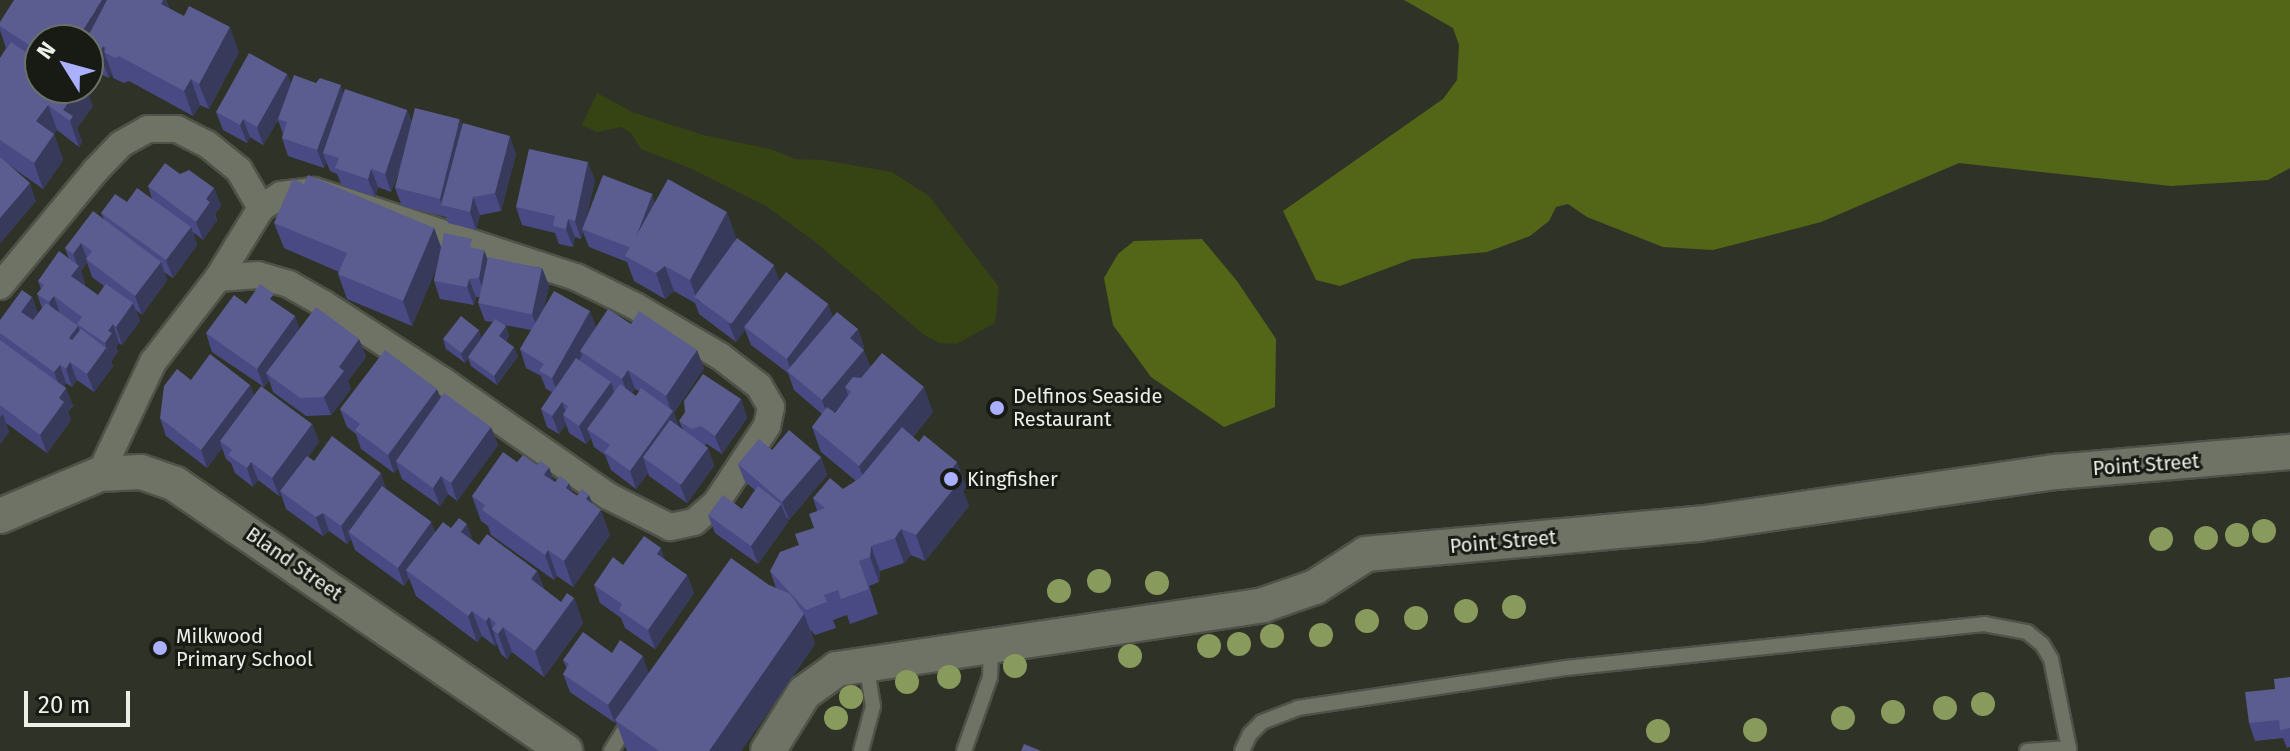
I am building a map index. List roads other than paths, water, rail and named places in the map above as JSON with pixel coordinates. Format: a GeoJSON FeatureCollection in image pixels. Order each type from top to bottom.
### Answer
{"type":"FeatureCollection","features":[{"type":"Feature","properties":{"kind":"street"},"geometry":{"type":"LineString","coordinates":[[0,286],[95,171],[121,144],[148,129],[177,129],[207,144],[239,170],[261,208]]}},
{"type":"Feature","properties":{"kind":"street"},"geometry":{"type":"LineString","coordinates":[[100,474],[153,362],[218,278],[261,208],[281,195],[314,191],[576,277],[635,306],[720,356],[759,386],[771,407],[767,426],[716,503],[694,522],[670,527],[608,496],[443,381],[289,284],[258,275],[218,278]]}},
{"type":"Feature","properties":{"kind":"street","name":"Point Street"},"geometry":{"type":"LineString","coordinates":[[768,751],[804,693],[837,669],[1263,605],[1315,587],[1366,554],[1698,524],[2055,472],[2290,452]]}},
{"type":"Feature","properties":{"kind":"street","name":"Bland Street"},"geometry":{"type":"LineString","coordinates":[[0,516],[100,474],[141,472],[175,484],[565,751]]}},
{"type":"Feature","properties":{"kind":"lane"},"geometry":{"type":"LineString","coordinates":[[1242,751],[1250,734],[1262,722],[1298,708],[1566,668],[1984,624],[2027,632],[2042,644],[2051,659],[2069,749],[2027,751]]}},
{"type":"Feature","properties":{"kind":"lane"},"geometry":{"type":"LineString","coordinates":[[964,751],[990,677],[991,647]]}},
{"type":"Feature","properties":{"kind":"lane"},"geometry":{"type":"LineString","coordinates":[[861,751],[873,706],[866,663]]}},
{"type":"Feature","properties":{"kind":"lane"},"geometry":{"type":"LineString","coordinates":[[611,751],[636,714]]}},
{"type":"Feature","properties":{"kind":"place","name":"Delfinos Seaside Restaurant"},"geometry":{"type":"Point","coordinates":[997,408]}},
{"type":"Feature","properties":{"kind":"place","name":"Kingfisher"},"geometry":{"type":"Point","coordinates":[951,479]}},
{"type":"Feature","properties":{"kind":"place","name":"Milkwood Primary School"},"geometry":{"type":"Point","coordinates":[160,648]}}]}
